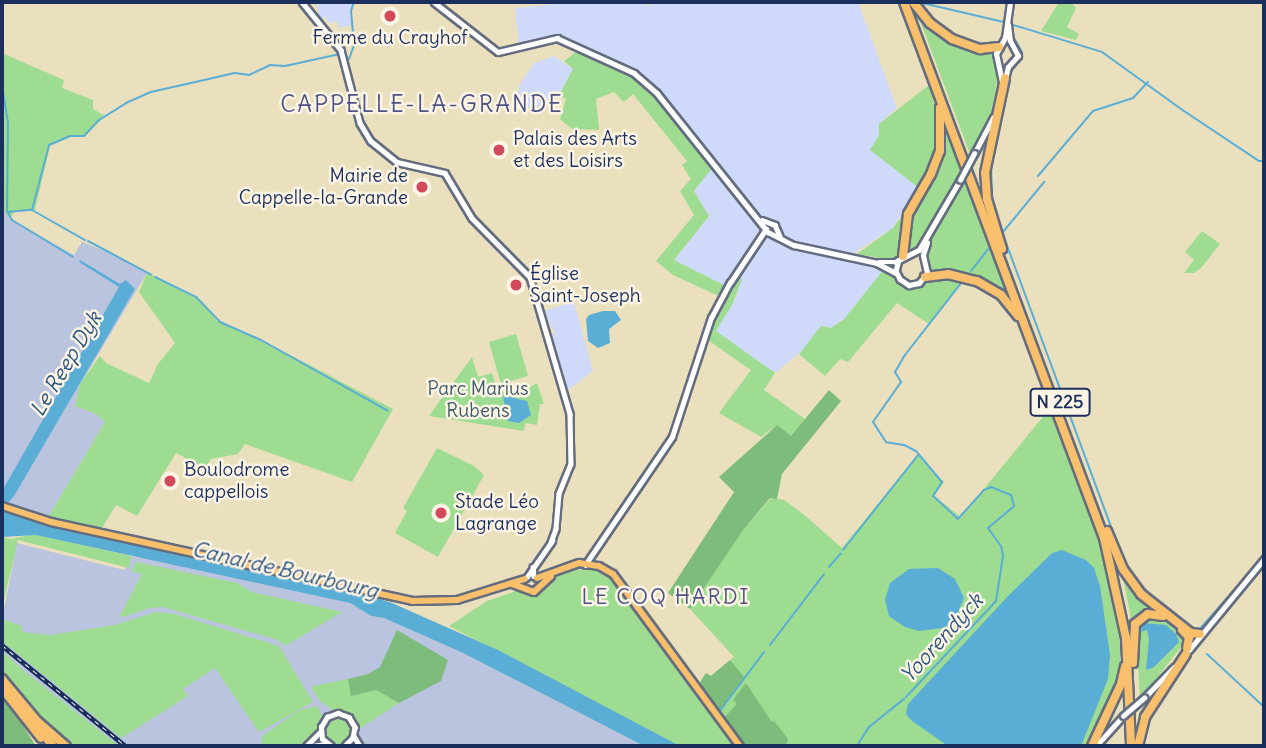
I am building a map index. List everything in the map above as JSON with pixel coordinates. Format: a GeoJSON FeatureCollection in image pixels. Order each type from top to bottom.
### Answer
{"type":"FeatureCollection","features":[{"type":"Feature","properties":{"kind":"highway"},"geometry":{"type":"LineString","coordinates":[[909,3],[933,26],[957,42],[980,49],[1000,46]]}},
{"type":"Feature","properties":{"kind":"highway","name":"N 225"},"geometry":{"type":"LineString","coordinates":[[909,3],[924,56],[1100,523],[1124,625],[1135,746]]}},
{"type":"Feature","properties":{"kind":"highway","name":"N 225"},"geometry":{"type":"LineString","coordinates":[[909,3],[1107,531],[1125,600],[1133,663],[1135,746]]}},
{"type":"Feature","properties":{"kind":"highway"},"geometry":{"type":"LineString","coordinates":[[901,258],[908,214],[933,171],[942,139],[941,112],[924,56]]}},
{"type":"Feature","properties":{"kind":"highway"},"geometry":{"type":"LineString","coordinates":[[1002,249],[987,196],[985,173],[1005,78]]}},
{"type":"Feature","properties":{"kind":"highway"},"geometry":{"type":"LineString","coordinates":[[925,277],[939,274],[961,276],[996,291],[1018,317],[1041,367]]}},
{"type":"Feature","properties":{"kind":"highway"},"geometry":{"type":"LineString","coordinates":[[1107,531],[1119,560],[1136,588],[1155,607],[1186,629],[1200,634]]}},
{"type":"Feature","properties":{"kind":"highway"},"geometry":{"type":"LineString","coordinates":[[1133,663],[1134,627],[1148,614],[1161,615],[1189,637],[1188,649],[1145,717],[1135,746]]}},
{"type":"Feature","properties":{"kind":"highway"},"geometry":{"type":"LineString","coordinates":[[1095,746],[1124,678],[1124,625]]}},
{"type":"Feature","properties":{"kind":"highway"},"geometry":{"type":"LineString","coordinates":[[1186,629],[1188,649]]}},
{"type":"Feature","properties":{"kind":"highway"},"geometry":{"type":"LineString","coordinates":[[2,680],[52,746]]}},
{"type":"Feature","properties":{"kind":"highway"},"geometry":{"type":"LineString","coordinates":[[2,680],[37,722],[65,746]]}},
{"type":"Feature","properties":{"kind":"highway"},"geometry":{"type":"LineString","coordinates":[[2,688],[45,746]]}},
{"type":"Feature","properties":{"kind":"main road"},"geometry":{"type":"LineString","coordinates":[[3,507],[45,521],[405,600],[448,602],[565,566],[587,565],[608,571],[634,600],[740,746]]}},
{"type":"Feature","properties":{"kind":"main road"},"geometry":{"type":"LineString","coordinates":[[493,588],[512,584],[534,592],[560,570],[587,565]]}},
{"type":"Feature","properties":{"kind":"main road"},"geometry":{"type":"LineString","coordinates":[[531,578],[540,585]]}},
{"type":"Feature","properties":{"kind":"main road"},"geometry":{"type":"LineString","coordinates":[[525,588],[531,578]]}},
{"type":"Feature","properties":{"kind":"street"},"geometry":{"type":"LineString","coordinates":[[300,2],[341,50],[361,125],[373,143],[399,163],[444,172],[472,218],[529,275],[570,410],[571,464],[560,490],[559,524],[551,543],[536,563],[531,578]]}},
{"type":"Feature","properties":{"kind":"street"},"geometry":{"type":"LineString","coordinates":[[434,2],[500,53],[559,38],[634,74],[657,93],[754,213],[786,241],[888,263],[913,254],[935,227]]}},
{"type":"Feature","properties":{"kind":"street"},"geometry":{"type":"LineString","coordinates":[[1000,97],[1002,73],[996,54],[1007,25],[1010,2]]}},
{"type":"Feature","properties":{"kind":"street"},"geometry":{"type":"LineString","coordinates":[[861,259],[896,273],[901,281],[909,285],[918,284],[925,277],[927,268],[924,251],[992,122],[1009,65],[1018,57],[1007,25]]}},
{"type":"Feature","properties":{"kind":"street"},"geometry":{"type":"LineString","coordinates":[[1000,46],[1012,45]]}},
{"type":"Feature","properties":{"kind":"street"},"geometry":{"type":"LineString","coordinates":[[998,61],[1009,65]]}},
{"type":"Feature","properties":{"kind":"street"},"geometry":{"type":"LineString","coordinates":[[587,565],[595,549],[672,437],[711,318],[735,275],[770,229]]}},
{"type":"Feature","properties":{"kind":"street"},"geometry":{"type":"LineString","coordinates":[[913,254],[924,260]]}},
{"type":"Feature","properties":{"kind":"street"},"geometry":{"type":"LineString","coordinates":[[896,273],[901,258]]}},
{"type":"Feature","properties":{"kind":"street"},"geometry":{"type":"LineString","coordinates":[[1095,746],[1122,717],[1149,694],[1264,559]]}},
{"type":"Feature","properties":{"kind":"street"},"geometry":{"type":"LineString","coordinates":[[1188,649],[1220,612]]}},
{"type":"Feature","properties":{"kind":"street"},"geometry":{"type":"LineString","coordinates":[[306,746],[320,731],[326,718],[340,713],[352,720],[354,736],[360,746]]}},
{"type":"Feature","properties":{"kind":"street"},"geometry":{"type":"LineString","coordinates":[[320,731],[330,746]]}},
{"type":"Feature","properties":{"kind":"street"},"geometry":{"type":"LineString","coordinates":[[345,746],[354,736]]}},
{"type":"Feature","properties":{"kind":"street"},"geometry":{"type":"LineString","coordinates":[[312,746],[330,746]]}},
{"type":"Feature","properties":{"kind":"street"},"geometry":{"type":"LineString","coordinates":[[345,746],[353,746]]}},
{"type":"Feature","properties":{"kind":"shaded area"},"geometry":{"type":"Polygon","coordinates":[[[316,2],[353,2],[351,25],[339,28],[337,21],[329,23],[325,17],[320,19],[316,2]]]}},
{"type":"Feature","properties":{"kind":"shaded area"},"geometry":{"type":"Polygon","coordinates":[[[579,2],[640,2],[650,6],[652,2],[858,2],[897,108],[879,124],[919,188],[893,228],[857,251],[857,263],[885,268],[844,319],[831,328],[821,326],[803,350],[775,373],[715,331],[738,293],[674,260],[709,216],[694,191],[716,161],[656,86],[632,69],[609,57],[606,64],[577,51],[579,46],[559,35],[519,47],[515,8],[579,2]]]}},
{"type":"Feature","properties":{"kind":"shaded area"},"geometry":{"type":"Polygon","coordinates":[[[554,56],[573,69],[558,97],[549,95],[541,115],[518,101],[519,86],[534,63],[554,56]]]}},
{"type":"Feature","properties":{"kind":"shaded area"},"geometry":{"type":"Polygon","coordinates":[[[2,181],[3,209],[10,219],[74,255],[82,242],[115,255],[147,273],[80,385],[75,406],[96,414],[105,422],[47,519],[2,504],[2,181]]]}},
{"type":"Feature","properties":{"kind":"shaded area"},"geometry":{"type":"Polygon","coordinates":[[[574,302],[593,371],[567,391],[553,345],[552,335],[555,333],[543,311],[574,302]]]}},
{"type":"Feature","properties":{"kind":"shaded area"},"geometry":{"type":"Polygon","coordinates":[[[17,543],[125,570],[128,556],[151,559],[350,603],[371,616],[384,618],[463,653],[644,746],[40,746],[2,695],[2,638],[22,627],[2,619],[17,543]]]}},
{"type":"Feature","properties":{"kind":"green space"},"geometry":{"type":"Polygon","coordinates":[[[1059,2],[1071,2],[1076,8],[1067,27],[1079,34],[1076,40],[1041,31],[1059,2]]]}},
{"type":"Feature","properties":{"kind":"green space"},"geometry":{"type":"Polygon","coordinates":[[[916,10],[940,35],[978,51],[991,52],[999,68],[992,113],[970,154],[916,10]]]}},
{"type":"Feature","properties":{"kind":"green space"},"geometry":{"type":"Polygon","coordinates":[[[577,51],[606,64],[609,57],[656,86],[717,162],[694,191],[709,216],[674,260],[724,285],[732,273],[742,279],[733,303],[716,331],[775,373],[764,390],[805,419],[791,437],[777,425],[761,437],[719,413],[751,370],[705,338],[723,298],[673,275],[656,261],[694,215],[680,191],[691,179],[682,165],[687,161],[633,94],[624,102],[614,92],[596,99],[599,130],[572,129],[560,119],[566,98],[558,97],[573,69],[564,61],[577,51]]]}},
{"type":"Feature","properties":{"kind":"green space"},"geometry":{"type":"Polygon","coordinates":[[[2,53],[64,80],[62,88],[93,100],[93,109],[105,116],[84,137],[70,137],[50,146],[35,210],[15,210],[10,219],[3,209],[2,53]]]}},
{"type":"Feature","properties":{"kind":"green space"},"geometry":{"type":"Polygon","coordinates":[[[929,85],[939,122],[939,144],[919,188],[870,150],[879,135],[879,124],[929,85]]]}},
{"type":"Feature","properties":{"kind":"green space"},"geometry":{"type":"Polygon","coordinates":[[[944,119],[963,169],[926,234],[915,249],[909,250],[908,220],[943,139],[944,119]]]}},
{"type":"Feature","properties":{"kind":"green space"},"geometry":{"type":"Polygon","coordinates":[[[965,176],[1017,310],[999,291],[940,272],[930,272],[926,254],[928,245],[965,176]]]}},
{"type":"Feature","properties":{"kind":"green space"},"geometry":{"type":"Polygon","coordinates":[[[907,209],[902,253],[890,260],[857,254],[893,228],[907,209]]]}},
{"type":"Feature","properties":{"kind":"green space"},"geometry":{"type":"Polygon","coordinates":[[[1202,231],[1220,244],[1201,268],[1194,273],[1184,273],[1194,260],[1185,252],[1202,231]]]}},
{"type":"Feature","properties":{"kind":"green space"},"geometry":{"type":"Polygon","coordinates":[[[885,268],[907,287],[920,285],[930,276],[964,279],[929,324],[897,303],[848,362],[840,359],[825,376],[799,354],[821,326],[831,328],[844,319],[885,268]]]}},
{"type":"Feature","properties":{"kind":"green space"},"geometry":{"type":"Polygon","coordinates":[[[147,273],[202,301],[217,321],[256,337],[393,409],[352,482],[245,444],[238,454],[211,459],[205,468],[176,453],[137,516],[116,505],[97,536],[44,524],[105,422],[96,414],[75,406],[80,384],[100,356],[106,363],[149,383],[158,364],[175,343],[139,292],[147,273]]]}},
{"type":"Feature","properties":{"kind":"green space"},"geometry":{"type":"Polygon","coordinates":[[[516,334],[528,376],[501,384],[489,342],[516,334]]]}},
{"type":"Feature","properties":{"kind":"green space","name":"Parc Marius Rubens"},"geometry":{"type":"Polygon","coordinates":[[[472,357],[478,377],[492,373],[496,385],[506,394],[517,395],[537,383],[544,404],[540,404],[537,425],[525,423],[524,431],[429,416],[472,357]]]}},
{"type":"Feature","properties":{"kind":"green space"},"geometry":{"type":"Polygon","coordinates":[[[829,390],[841,401],[782,474],[777,499],[770,498],[744,529],[690,609],[668,593],[734,492],[719,477],[777,425],[791,436],[829,390]]]}},
{"type":"Feature","properties":{"kind":"green space"},"geometry":{"type":"Polygon","coordinates":[[[1050,408],[1097,523],[1114,588],[1120,634],[1121,673],[1089,746],[680,746],[449,626],[487,601],[522,589],[534,594],[552,578],[567,570],[593,569],[595,560],[611,568],[632,593],[629,598],[696,688],[706,673],[711,676],[734,657],[690,609],[744,529],[771,498],[784,500],[842,548],[919,453],[932,472],[944,482],[934,496],[961,517],[1050,408]]]}},
{"type":"Feature","properties":{"kind":"green space","name":"Stade Léo Lagrange"},"geometry":{"type":"Polygon","coordinates":[[[437,448],[474,466],[484,475],[438,557],[395,533],[407,511],[403,508],[437,448]]]}},
{"type":"Feature","properties":{"kind":"green space"},"geometry":{"type":"Polygon","coordinates":[[[33,534],[131,556],[129,568],[18,540],[2,609],[2,537],[12,539],[33,534]]]}},
{"type":"Feature","properties":{"kind":"green space"},"geometry":{"type":"Polygon","coordinates":[[[136,562],[237,583],[252,592],[342,612],[285,646],[278,640],[163,607],[150,608],[123,617],[120,616],[142,574],[131,571],[136,562]]]}},
{"type":"Feature","properties":{"kind":"green space"},"geometry":{"type":"Polygon","coordinates":[[[1122,573],[1158,612],[1132,624],[1122,573]]]}},
{"type":"Feature","properties":{"kind":"green space"},"geometry":{"type":"Polygon","coordinates":[[[156,612],[175,614],[279,646],[313,702],[259,732],[215,668],[183,689],[188,696],[121,738],[2,641],[2,619],[22,626],[22,632],[50,635],[115,625],[156,612]]]}},
{"type":"Feature","properties":{"kind":"green space"},"geometry":{"type":"Polygon","coordinates":[[[1145,618],[1162,619],[1181,632],[1186,641],[1140,699],[1136,630],[1145,618]]]}},
{"type":"Feature","properties":{"kind":"green space"},"geometry":{"type":"Polygon","coordinates":[[[397,630],[448,660],[441,681],[399,703],[376,690],[351,696],[348,679],[368,674],[380,667],[397,630]]]}},
{"type":"Feature","properties":{"kind":"green space"},"geometry":{"type":"Polygon","coordinates":[[[2,651],[119,746],[70,746],[62,740],[40,721],[2,672],[2,651]]]}},
{"type":"Feature","properties":{"kind":"green space"},"geometry":{"type":"Polygon","coordinates":[[[730,660],[745,678],[719,713],[701,688],[701,681],[706,673],[711,676],[730,660]]]}},
{"type":"Feature","properties":{"kind":"green space"},"geometry":{"type":"Polygon","coordinates":[[[348,679],[351,696],[377,690],[399,703],[359,729],[358,738],[369,746],[361,746],[356,736],[352,717],[334,711],[320,701],[312,689],[313,686],[348,679]]]}},
{"type":"Feature","properties":{"kind":"green space"},"geometry":{"type":"Polygon","coordinates":[[[746,683],[771,721],[775,722],[788,739],[786,746],[744,746],[723,719],[737,704],[733,700],[746,683]]]}},
{"type":"Feature","properties":{"kind":"green space"},"geometry":{"type":"Polygon","coordinates":[[[2,695],[9,704],[36,746],[3,746],[2,695]]]}},
{"type":"Feature","properties":{"kind":"green space"},"geometry":{"type":"Polygon","coordinates":[[[317,706],[323,717],[314,738],[302,746],[261,746],[262,736],[300,710],[317,706]]]}},
{"type":"Feature","properties":{"kind":"green space"},"geometry":{"type":"Polygon","coordinates":[[[338,716],[349,720],[353,731],[349,742],[338,746],[327,742],[323,731],[327,720],[338,716]]]}},
{"type":"Feature","properties":{"kind":"water"},"geometry":{"type":"Polygon","coordinates":[[[80,260],[120,284],[126,280],[135,289],[14,496],[7,504],[2,505],[2,491],[119,287],[79,262],[80,260]]]}},
{"type":"Feature","properties":{"kind":"water"},"geometry":{"type":"Polygon","coordinates":[[[615,311],[621,320],[609,329],[610,343],[598,348],[588,341],[586,319],[589,315],[615,311]]]}},
{"type":"Feature","properties":{"kind":"water"},"geometry":{"type":"Polygon","coordinates":[[[503,397],[527,401],[531,415],[519,423],[508,421],[503,397]]]}},
{"type":"Feature","properties":{"kind":"water"},"geometry":{"type":"Polygon","coordinates":[[[2,509],[41,523],[360,593],[392,603],[498,650],[680,746],[644,746],[463,653],[384,618],[371,616],[350,603],[36,535],[2,537],[2,509]]]}},
{"type":"Feature","properties":{"kind":"water"},"geometry":{"type":"Polygon","coordinates":[[[1062,550],[1086,560],[1094,568],[1100,586],[1110,655],[1108,679],[1081,746],[948,746],[912,721],[906,714],[908,704],[1008,596],[1052,553],[1062,550]]]}},
{"type":"Feature","properties":{"kind":"water"},"geometry":{"type":"Polygon","coordinates":[[[938,568],[955,579],[964,598],[954,622],[943,628],[919,631],[905,627],[889,616],[885,600],[890,583],[909,569],[938,568]]]}},
{"type":"Feature","properties":{"kind":"water"},"geometry":{"type":"Polygon","coordinates":[[[1143,623],[1166,625],[1176,634],[1179,642],[1154,667],[1146,670],[1149,639],[1147,630],[1140,632],[1143,623]]]}},
{"type":"Feature","properties":{"kind":"waterway"},"geometry":{"type":"LineString","coordinates":[[349,59],[354,45],[351,11],[354,2]]}},
{"type":"Feature","properties":{"kind":"waterway"},"geometry":{"type":"LineString","coordinates":[[371,2],[376,3]]}},
{"type":"Feature","properties":{"kind":"waterway"},"geometry":{"type":"LineString","coordinates":[[918,2],[1004,22]]}},
{"type":"Feature","properties":{"kind":"waterway"},"geometry":{"type":"LineString","coordinates":[[1010,24],[1102,52],[1181,109],[1259,161],[1264,161]]}},
{"type":"Feature","properties":{"kind":"waterway"},"geometry":{"type":"LineString","coordinates":[[992,159],[1010,73],[1021,58],[1022,52],[1015,40]]}},
{"type":"Feature","properties":{"kind":"waterway"},"geometry":{"type":"LineString","coordinates":[[32,210],[49,145],[70,136],[84,136],[99,120],[126,103],[151,92],[235,73],[249,75],[270,65],[285,66],[340,54]]}},
{"type":"Feature","properties":{"kind":"waterway","name":"Yoorendyck"},"geometry":{"type":"LineString","coordinates":[[1038,176],[1093,111],[1133,98],[1148,82]]}},
{"type":"Feature","properties":{"kind":"waterway","name":"Le Reep Dyk"},"geometry":{"type":"LineString","coordinates":[[2,85],[8,122],[7,212],[32,210],[85,240]]}},
{"type":"Feature","properties":{"kind":"waterway"},"geometry":{"type":"LineString","coordinates":[[991,164],[992,200],[1002,232],[1123,559]]}},
{"type":"Feature","properties":{"kind":"waterway","name":"Yoorendyck"},"geometry":{"type":"LineString","coordinates":[[1003,232],[1044,182]]}},
{"type":"Feature","properties":{"kind":"waterway","name":"Le Reep Dyk"},"geometry":{"type":"LineString","coordinates":[[8,213],[12,220],[73,257]]}},
{"type":"Feature","properties":{"kind":"waterway","name":"Le Reep Dyk"},"geometry":{"type":"LineString","coordinates":[[88,241],[152,275]]}},
{"type":"Feature","properties":{"kind":"waterway","name":"Yoorendyck"},"geometry":{"type":"LineString","coordinates":[[971,271],[988,249]]}},
{"type":"Feature","properties":{"kind":"waterway","name":"Le Reep Dyk"},"geometry":{"type":"LineString","coordinates":[[155,277],[196,297],[220,322],[261,340],[388,411]]}},
{"type":"Feature","properties":{"kind":"waterway","name":"Yoorendyck"},"geometry":{"type":"LineString","coordinates":[[906,697],[996,601],[1003,556],[1001,546],[988,528],[1014,506],[1011,495],[991,487],[984,490],[958,519],[933,496],[942,482],[916,451],[904,445],[886,442],[873,422],[901,382],[895,372],[905,355],[962,282]]}},
{"type":"Feature","properties":{"kind":"waterway"},"geometry":{"type":"LineString","coordinates":[[843,550],[918,455]]}},
{"type":"Feature","properties":{"kind":"waterway"},"geometry":{"type":"LineString","coordinates":[[829,567],[841,553]]}},
{"type":"Feature","properties":{"kind":"waterway"},"geometry":{"type":"LineString","coordinates":[[1224,611],[1264,564]]}},
{"type":"Feature","properties":{"kind":"waterway"},"geometry":{"type":"LineString","coordinates":[[1199,630],[1249,573]]}},
{"type":"Feature","properties":{"kind":"waterway"},"geometry":{"type":"LineString","coordinates":[[770,645],[824,574]]}},
{"type":"Feature","properties":{"kind":"waterway"},"geometry":{"type":"LineString","coordinates":[[1137,582],[1158,602]]}},
{"type":"Feature","properties":{"kind":"waterway"},"geometry":{"type":"LineString","coordinates":[[1173,614],[1194,630]]}},
{"type":"Feature","properties":{"kind":"waterway"},"geometry":{"type":"LineString","coordinates":[[719,712],[764,652]]}},
{"type":"Feature","properties":{"kind":"waterway"},"geometry":{"type":"LineString","coordinates":[[1207,654],[1264,707]]}},
{"type":"Feature","properties":{"kind":"waterway","name":"Yoorendyck"},"geometry":{"type":"LineString","coordinates":[[857,746],[869,727],[904,699]]}},
{"type":"Feature","properties":{"kind":"railway"},"geometry":{"type":"LineString","coordinates":[[2,645],[126,746]]}},
{"type":"Feature","properties":{"kind":"place","name":"Ferme du Crayhof"},"geometry":{"type":"Point","coordinates":[390,16]}},
{"type":"Feature","properties":{"kind":"place","name":"Palais des Arts et des Loisirs"},"geometry":{"type":"Point","coordinates":[499,150]}},
{"type":"Feature","properties":{"kind":"place","name":"Mairie de Cappelle-la-Grande"},"geometry":{"type":"Point","coordinates":[422,187]}},
{"type":"Feature","properties":{"kind":"place","name":"Église Saint-Joseph"},"geometry":{"type":"Point","coordinates":[516,285]}},
{"type":"Feature","properties":{"kind":"place","name":"Boulodrome cappellois"},"geometry":{"type":"Point","coordinates":[170,481]}},
{"type":"Feature","properties":{"kind":"place","name":"Stade Léo Lagrange"},"geometry":{"type":"Point","coordinates":[441,513]}},
{"type":"Feature","properties":{"kind":"district","name":"CAPPELLE-LA-GRANDE"},"geometry":{"type":"Point","coordinates":[422,104]}},
{"type":"Feature","properties":{"kind":"district","name":"LE COQ HARDI"},"geometry":{"type":"Point","coordinates":[666,597]}},
{"type":"Feature","properties":{"kind":"water label","name":"Canal de Bourbourg"},"geometry":{"type":"Point","coordinates":[285,570]}}]}
